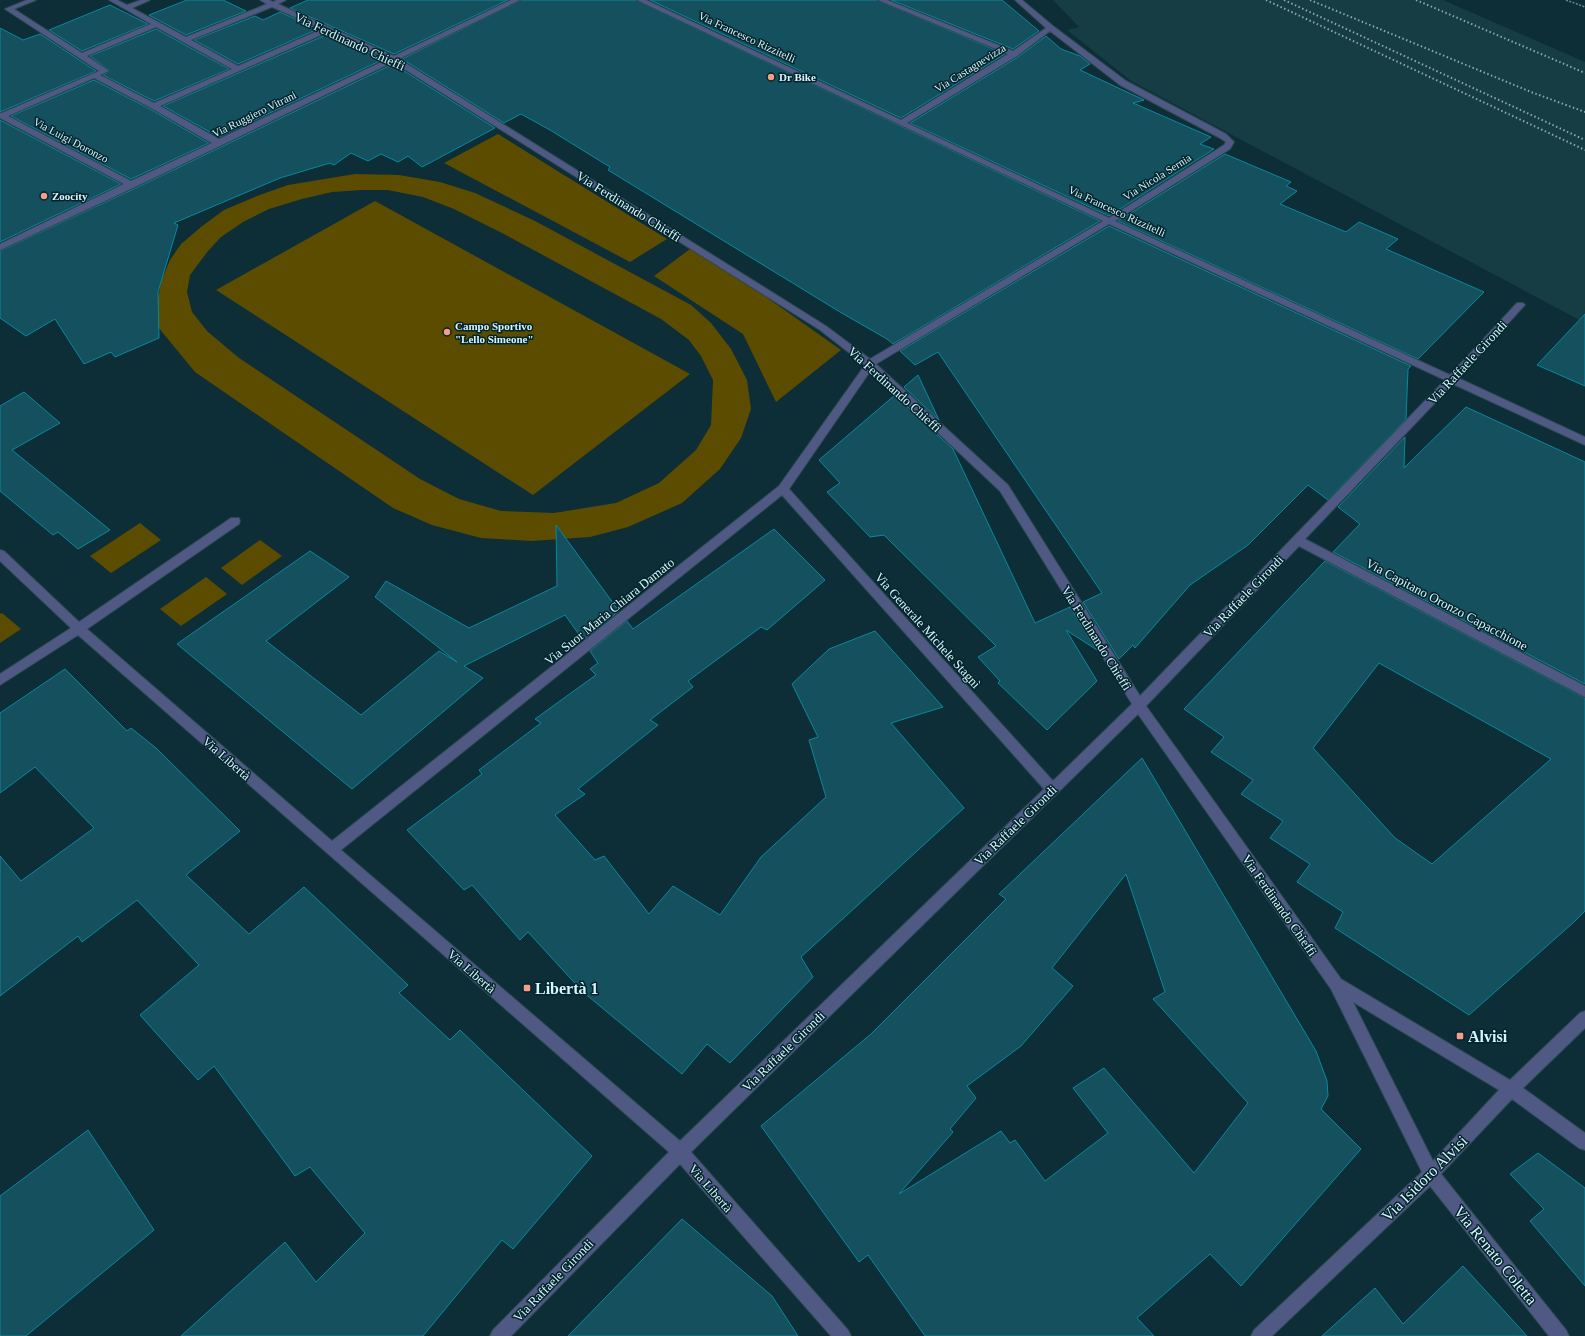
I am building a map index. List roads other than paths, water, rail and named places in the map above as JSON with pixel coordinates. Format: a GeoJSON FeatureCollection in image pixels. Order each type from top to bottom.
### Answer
{"type":"FeatureCollection","features":[{"type":"Feature","properties":{"kind":"street"},"geometry":{"type":"LineString","coordinates":[[1,115],[105,71],[9,10],[32,0]]}},
{"type":"Feature","properties":{"kind":"street"},"geometry":{"type":"LineString","coordinates":[[112,0],[238,69]]}},
{"type":"Feature","properties":{"kind":"street"},"geometry":{"type":"LineString","coordinates":[[127,8],[147,0]]}},
{"type":"Feature","properties":{"kind":"street","name":"Via Ferdinando Chieffi"},"geometry":{"type":"LineString","coordinates":[[263,0],[326,30],[394,59],[823,328],[870,364],[1004,488],[1139,705],[1336,984],[1431,1174]]}},
{"type":"Feature","properties":{"kind":"street"},"geometry":{"type":"LineString","coordinates":[[186,40],[283,0]]}},
{"type":"Feature","properties":{"kind":"street","name":"Via Ruggiero Vitrani"},"geometry":{"type":"LineString","coordinates":[[0,247],[517,0]]}},
{"type":"Feature","properties":{"kind":"street","name":"Via Francesco Rizzitelli"},"geometry":{"type":"LineString","coordinates":[[640,0],[1109,221],[1585,441]]}},
{"type":"Feature","properties":{"kind":"street"},"geometry":{"type":"LineString","coordinates":[[881,0],[1014,54]]}},
{"type":"Feature","properties":{"kind":"street","name":"Via Nicola Sernia"},"geometry":{"type":"LineString","coordinates":[[870,364],[1109,221],[1227,147],[1230,142],[1219,134],[1123,83],[1050,28],[1018,0]]}},
{"type":"Feature","properties":{"kind":"street"},"geometry":{"type":"LineString","coordinates":[[81,56],[157,24]]}},
{"type":"Feature","properties":{"kind":"street","name":"Via Castagnevizza"},"geometry":{"type":"LineString","coordinates":[[901,123],[1014,54],[1050,28]]}},
{"type":"Feature","properties":{"kind":"street"},"geometry":{"type":"LineString","coordinates":[[154,106],[326,30]]}},
{"type":"Feature","properties":{"kind":"street"},"geometry":{"type":"LineString","coordinates":[[94,75],[154,106],[219,143]]}},
{"type":"Feature","properties":{"kind":"street","name":"Via Luigi Doronzo"},"geometry":{"type":"LineString","coordinates":[[1,115],[132,185]]}},
{"type":"Feature","properties":{"kind":"street","name":"Via Raffaele Girondi"},"geometry":{"type":"LineString","coordinates":[[499,1336],[680,1152],[1139,705],[1452,379],[1520,305]]}},
{"type":"Feature","properties":{"kind":"street","name":"Via Suor Maria Chiara Damato"},"geometry":{"type":"LineString","coordinates":[[332,849],[784,489],[870,364]]}},
{"type":"Feature","properties":{"kind":"street","name":"Via Generale Michele Stagnì"},"geometry":{"type":"LineString","coordinates":[[784,489],[1052,789]]}},
{"type":"Feature","properties":{"kind":"street"},"geometry":{"type":"LineString","coordinates":[[0,680],[79,628],[235,521]]}},
{"type":"Feature","properties":{"kind":"street","name":"Via Capitano Oronzo Capacchione"},"geometry":{"type":"LineString","coordinates":[[1297,540],[1585,692]]}},
{"type":"Feature","properties":{"kind":"street","name":"Via Libertà"},"geometry":{"type":"LineString","coordinates":[[0,554],[102,650],[680,1152],[842,1336]]}},
{"type":"Feature","properties":{"kind":"street","name":"Via Ferdinando Chieffi"},"geometry":{"type":"LineString","coordinates":[[1336,984],[1511,1089],[1585,1142]]}},
{"type":"Feature","properties":{"kind":"street","name":"Via Isidoro Alvisi"},"geometry":{"type":"LineString","coordinates":[[1260,1336],[1431,1174],[1511,1089],[1585,1018]]}},
{"type":"Feature","properties":{"kind":"street","name":"Via Renato Coletta"},"geometry":{"type":"LineString","coordinates":[[1431,1174],[1560,1336]]}},
{"type":"Feature","properties":{"kind":"railway"},"geometry":{"type":"LineString","coordinates":[[1266,0],[1585,150]]}},
{"type":"Feature","properties":{"kind":"railway"},"geometry":{"type":"LineString","coordinates":[[1284,0],[1585,140]]}},
{"type":"Feature","properties":{"kind":"railway"},"geometry":{"type":"LineString","coordinates":[[1310,0],[1531,92],[1585,112]]}},
{"type":"Feature","properties":{"kind":"railway"},"geometry":{"type":"LineString","coordinates":[[1416,0],[1585,73]]}},
{"type":"Feature","properties":{"kind":"place","name":"Dr Bike"},"geometry":{"type":"Point","coordinates":[771,77]}},
{"type":"Feature","properties":{"kind":"place","name":"Zoocity"},"geometry":{"type":"Point","coordinates":[44,196]}},
{"type":"Feature","properties":{"kind":"place","name":"Campo Sportivo \"Lello Simeone\""},"geometry":{"type":"Point","coordinates":[447,332]}},
{"type":"Feature","properties":{"kind":"place","name":"Libertà 1"},"geometry":{"type":"Point","coordinates":[527,988]}},
{"type":"Feature","properties":{"kind":"place","name":"Alvisi"},"geometry":{"type":"Point","coordinates":[1460,1036]}}]}
